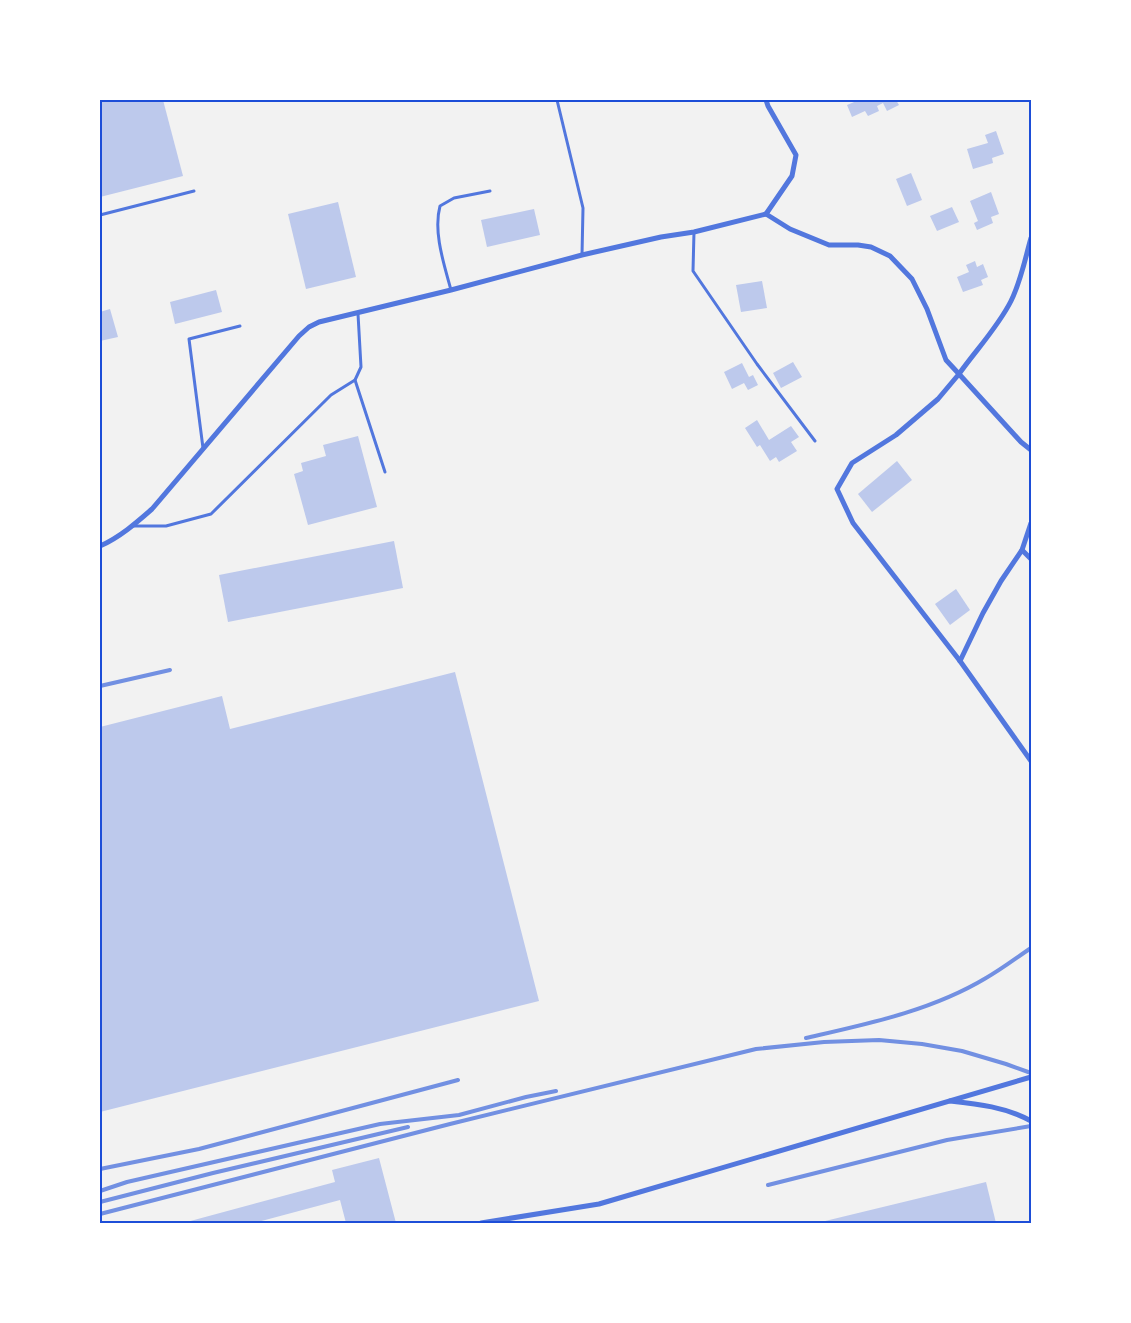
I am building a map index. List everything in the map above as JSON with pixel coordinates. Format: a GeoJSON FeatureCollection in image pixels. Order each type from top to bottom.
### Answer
{"type":"FeatureCollection","features":[{"type":"Feature","properties":{"kind":"street"},"geometry":{"type":"LineString","coordinates":[[100,546],[134,526],[152,509],[299,336],[309,327],[319,322],[358,314],[582,255],[694,232],[766,214],[792,176],[796,155],[766,100]]}},
{"type":"Feature","properties":{"kind":"street"},"geometry":{"type":"LineString","coordinates":[[766,214],[790,229],[829,246],[858,245],[871,247],[890,256],[912,278],[927,309],[946,360],[1021,442],[1031,450]]}},
{"type":"Feature","properties":{"kind":"street"},"geometry":{"type":"LineString","coordinates":[[1031,238],[1022,272],[1011,301],[992,331],[959,374],[938,399],[896,435],[852,463],[837,489],[853,523],[960,662],[1031,761]]}},
{"type":"Feature","properties":{"kind":"street"},"geometry":{"type":"LineString","coordinates":[[960,662],[1001,581],[1022,550],[1031,523]]}},
{"type":"Feature","properties":{"kind":"street"},"geometry":{"type":"LineString","coordinates":[[1022,550],[1031,552]]}},
{"type":"Feature","properties":{"kind":"street"},"geometry":{"type":"LineString","coordinates":[[1022,550],[1031,558]]}},
{"type":"Feature","properties":{"kind":"street"},"geometry":{"type":"LineString","coordinates":[[482,1223],[598,1204],[1031,1077]]}},
{"type":"Feature","properties":{"kind":"street"},"geometry":{"type":"LineString","coordinates":[[947,1101],[988,1105],[1031,1121]]}},
{"type":"Feature","properties":{"kind":"lane"},"geometry":{"type":"LineString","coordinates":[[557,100],[583,208],[582,255]]}},
{"type":"Feature","properties":{"kind":"lane"},"geometry":{"type":"LineString","coordinates":[[100,215],[194,191]]}},
{"type":"Feature","properties":{"kind":"lane"},"geometry":{"type":"LineString","coordinates":[[451,290],[443,260],[437,218],[440,206],[454,198],[490,192]]}},
{"type":"Feature","properties":{"kind":"lane"},"geometry":{"type":"LineString","coordinates":[[694,232],[693,271],[757,364],[815,441]]}},
{"type":"Feature","properties":{"kind":"lane"},"geometry":{"type":"LineString","coordinates":[[134,526],[166,526],[211,514],[331,395],[355,380],[361,367],[358,314]]}},
{"type":"Feature","properties":{"kind":"lane"},"geometry":{"type":"LineString","coordinates":[[203,449],[189,340],[240,326]]}},
{"type":"Feature","properties":{"kind":"lane"},"geometry":{"type":"LineString","coordinates":[[355,380],[385,472]]}},
{"type":"Feature","properties":{"kind":"building"},"geometry":{"type":"Polygon","coordinates":[[[100,100],[163,100],[183,176],[100,197],[100,100]]]}},
{"type":"Feature","properties":{"kind":"building"},"geometry":{"type":"Polygon","coordinates":[[[859,100],[896,100],[899,105],[887,111],[883,103],[877,106],[879,111],[868,116],[865,111],[852,117],[847,105],[859,100]]]}},
{"type":"Feature","properties":{"kind":"building"},"geometry":{"type":"Polygon","coordinates":[[[996,131],[1004,154],[992,158],[993,163],[973,169],[967,149],[988,143],[985,135],[996,131]]]}},
{"type":"Feature","properties":{"kind":"building"},"geometry":{"type":"Polygon","coordinates":[[[911,173],[922,200],[907,206],[896,179],[911,173]]]}},
{"type":"Feature","properties":{"kind":"building"},"geometry":{"type":"Polygon","coordinates":[[[991,192],[999,214],[991,217],[993,223],[977,230],[974,223],[978,221],[970,201],[991,192]]]}},
{"type":"Feature","properties":{"kind":"building"},"geometry":{"type":"Polygon","coordinates":[[[338,202],[356,277],[306,289],[288,214],[338,202]]]}},
{"type":"Feature","properties":{"kind":"building"},"geometry":{"type":"Polygon","coordinates":[[[952,207],[959,222],[937,231],[930,216],[952,207]]]}},
{"type":"Feature","properties":{"kind":"building"},"geometry":{"type":"Polygon","coordinates":[[[534,209],[540,235],[487,247],[481,220],[534,209]]]}},
{"type":"Feature","properties":{"kind":"building"},"geometry":{"type":"Polygon","coordinates":[[[975,261],[977,267],[983,264],[988,277],[981,280],[983,285],[963,292],[957,277],[969,272],[966,265],[975,261]]]}},
{"type":"Feature","properties":{"kind":"building"},"geometry":{"type":"Polygon","coordinates":[[[762,281],[767,308],[741,312],[736,285],[762,281]]]}},
{"type":"Feature","properties":{"kind":"building"},"geometry":{"type":"Polygon","coordinates":[[[216,290],[222,312],[175,324],[170,302],[216,290]]]}},
{"type":"Feature","properties":{"kind":"building"},"geometry":{"type":"Polygon","coordinates":[[[110,309],[118,337],[100,341],[100,312],[110,309]]]}},
{"type":"Feature","properties":{"kind":"building"},"geometry":{"type":"Polygon","coordinates":[[[793,362],[802,377],[781,388],[773,373],[793,362]]]}},
{"type":"Feature","properties":{"kind":"building"},"geometry":{"type":"Polygon","coordinates":[[[742,363],[749,377],[753,375],[758,385],[748,390],[744,383],[732,389],[724,372],[742,363]]]}},
{"type":"Feature","properties":{"kind":"building"},"geometry":{"type":"Polygon","coordinates":[[[757,420],[769,440],[791,426],[799,437],[791,442],[797,451],[779,462],[776,457],[770,461],[760,445],[757,447],[745,428],[757,420]]]}},
{"type":"Feature","properties":{"kind":"building"},"geometry":{"type":"Polygon","coordinates":[[[358,436],[377,507],[308,525],[294,474],[303,471],[301,463],[326,456],[323,445],[358,436]]]}},
{"type":"Feature","properties":{"kind":"building"},"geometry":{"type":"Polygon","coordinates":[[[897,461],[912,480],[872,512],[858,494],[897,461]]]}},
{"type":"Feature","properties":{"kind":"building"},"geometry":{"type":"Polygon","coordinates":[[[394,541],[403,588],[228,622],[219,575],[394,541]]]}},
{"type":"Feature","properties":{"kind":"building"},"geometry":{"type":"Polygon","coordinates":[[[956,589],[970,610],[950,625],[935,604],[956,589]]]}},
{"type":"Feature","properties":{"kind":"building"},"geometry":{"type":"Polygon","coordinates":[[[455,672],[539,1001],[100,1112],[100,727],[222,696],[230,729],[455,672]]]}},
{"type":"Feature","properties":{"kind":"building"},"geometry":{"type":"Polygon","coordinates":[[[379,1158],[396,1223],[346,1223],[340,1200],[254,1223],[183,1223],[335,1182],[332,1170],[379,1158]]]}},
{"type":"Feature","properties":{"kind":"building"},"geometry":{"type":"Polygon","coordinates":[[[986,1182],[996,1223],[821,1223],[821,1222],[986,1182]]]}},
{"type":"Feature","properties":{"kind":"railway"},"geometry":{"type":"LineString","coordinates":[[100,686],[170,670]]}},
{"type":"Feature","properties":{"kind":"railway"},"geometry":{"type":"LineString","coordinates":[[806,1038],[921,1008],[986,978],[1031,948]]}},
{"type":"Feature","properties":{"kind":"railway"},"geometry":{"type":"LineString","coordinates":[[100,1214],[450,1124],[756,1049],[824,1042],[879,1040],[922,1044],[962,1051],[1031,1073]]}},
{"type":"Feature","properties":{"kind":"railway"},"geometry":{"type":"LineString","coordinates":[[100,1169],[199,1149],[458,1080]]}},
{"type":"Feature","properties":{"kind":"railway"},"geometry":{"type":"LineString","coordinates":[[100,1191],[127,1182],[380,1124],[459,1115],[556,1091]]}},
{"type":"Feature","properties":{"kind":"railway"},"geometry":{"type":"LineString","coordinates":[[768,1185],[947,1140],[1031,1126]]}},
{"type":"Feature","properties":{"kind":"railway"},"geometry":{"type":"LineString","coordinates":[[100,1202],[408,1127]]}}]}
